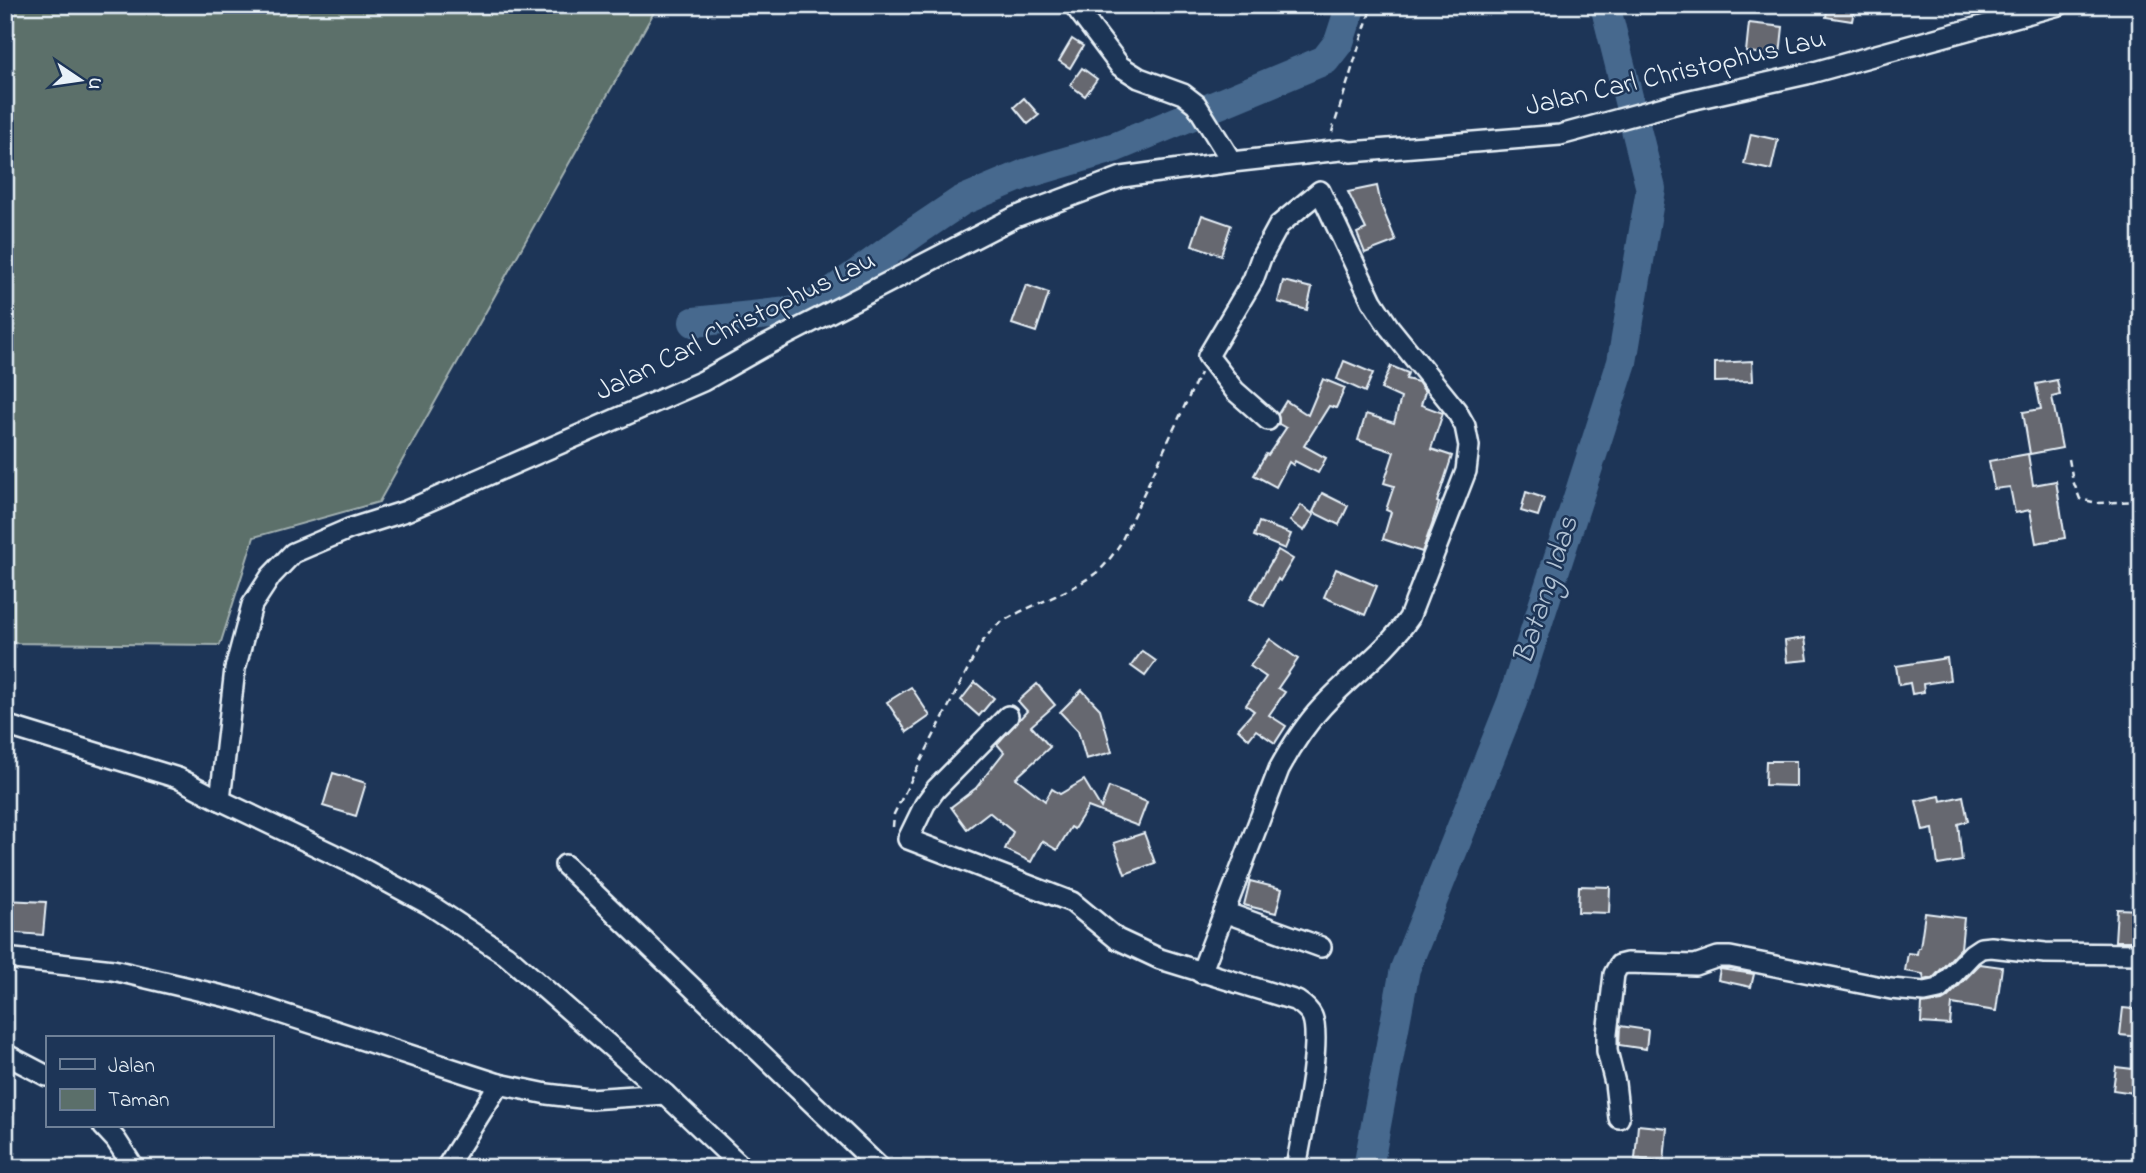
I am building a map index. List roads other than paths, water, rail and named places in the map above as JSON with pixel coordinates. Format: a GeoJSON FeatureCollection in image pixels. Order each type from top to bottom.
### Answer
{"type":"FeatureCollection","features":[{"type":"Feature","properties":{"kind":"street"},"geometry":{"type":"LineString","coordinates":[[1074,5],[1120,66],[1139,78],[1184,94],[1201,110],[1232,162]]}},
{"type":"Feature","properties":{"kind":"street","name":"Jalan Carl Christophus Lau"},"geometry":{"type":"LineString","coordinates":[[220,800],[235,668],[252,605],[271,576],[293,553],[349,529],[406,511],[703,381],[763,347],[1015,217],[1122,177],[1341,150],[1351,152],[1560,135],[1686,101],[1807,74],[2059,5]]}},
{"type":"Feature","properties":{"kind":"street"},"geometry":{"type":"LineString","coordinates":[[1201,973],[1279,769],[1289,750],[1323,706],[1381,652],[1409,618],[1466,471],[1469,446],[1465,426],[1456,410],[1371,301],[1320,191],[1279,225],[1261,258],[1253,280],[1208,356],[1235,391],[1268,420]]}},
{"type":"Feature","properties":{"kind":"street"},"geometry":{"type":"LineString","coordinates":[[1008,716],[936,789],[925,804],[908,839],[1072,902],[1117,939],[1160,959],[1304,1005],[1312,1015],[1316,1041],[1296,1168]]}},
{"type":"Feature","properties":{"kind":"street"},"geometry":{"type":"LineString","coordinates":[[5,725],[178,778],[356,864],[430,905],[506,955],[665,1094],[743,1168]]}},
{"type":"Feature","properties":{"kind":"street"},"geometry":{"type":"LineString","coordinates":[[565,865],[880,1168]]}},
{"type":"Feature","properties":{"kind":"street"},"geometry":{"type":"LineString","coordinates":[[1224,912],[1321,947]]}},
{"type":"Feature","properties":{"kind":"street"},"geometry":{"type":"LineString","coordinates":[[1619,1118],[1606,1034],[1614,974],[1619,965],[1695,965],[1718,957],[1730,957],[1891,989],[1925,992],[1939,989],[1981,948],[2045,953],[2141,954]]}},
{"type":"Feature","properties":{"kind":"street"},"geometry":{"type":"LineString","coordinates":[[5,958],[113,970],[240,1000],[499,1084],[547,1094],[589,1099],[665,1094]]}},
{"type":"Feature","properties":{"kind":"street"},"geometry":{"type":"LineString","coordinates":[[5,1054],[46,1075]]}},
{"type":"Feature","properties":{"kind":"street"},"geometry":{"type":"LineString","coordinates":[[446,1168],[499,1084]]}},
{"type":"Feature","properties":{"kind":"street"},"geometry":{"type":"LineString","coordinates":[[105,1128],[134,1168]]}},
{"type":"Feature","properties":{"kind":"waterway"},"geometry":{"type":"LineString","coordinates":[[694,322],[807,310],[961,201],[1025,174],[1116,147],[1325,60],[1339,42],[1351,5]]}},
{"type":"Feature","properties":{"kind":"waterway","name":"Batang Idas"},"geometry":{"type":"LineString","coordinates":[[1368,1168],[1405,969],[1512,702],[1622,362],[1651,189],[1605,5]]}}]}
